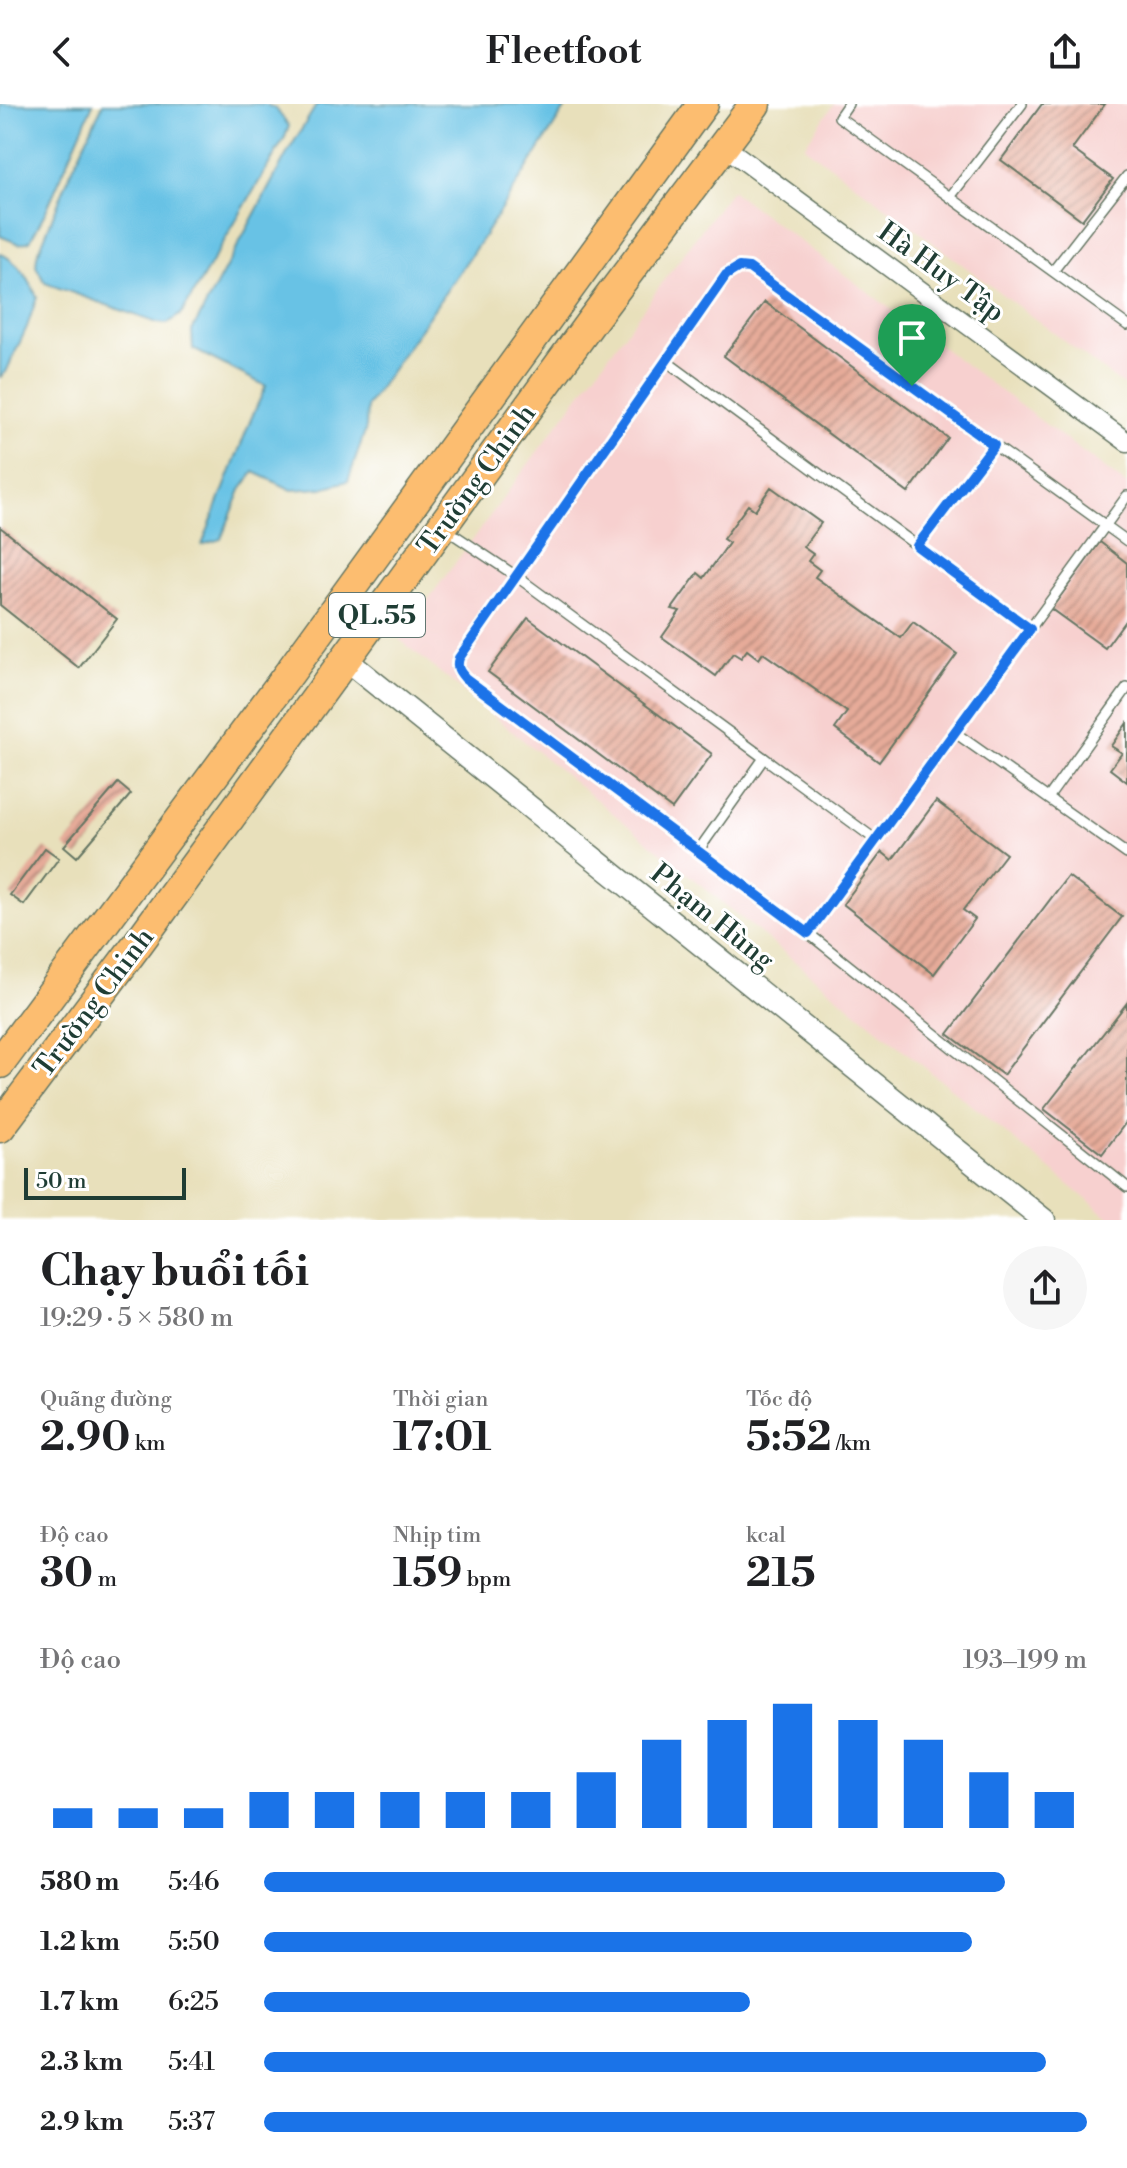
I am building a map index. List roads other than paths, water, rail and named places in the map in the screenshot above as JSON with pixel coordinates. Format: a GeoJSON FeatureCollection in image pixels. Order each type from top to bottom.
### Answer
{"type":"FeatureCollection","features":[{"type":"Feature","properties":{"kind":"highway","name":"Trường Chinh"},"geometry":{"type":"LineString","coordinates":[[0,1063],[317,635],[703,104]]}},
{"type":"Feature","properties":{"kind":"highway","name":"Trường Chinh"},"geometry":{"type":"LineString","coordinates":[[0,1127],[593,319],[755,104]]}},
{"type":"Feature","properties":{"kind":"highway"},"geometry":{"type":"LineString","coordinates":[[317,635],[345,659]]}},
{"type":"Feature","properties":{"kind":"street","name":"Hà Huy Tập"},"geometry":{"type":"LineString","coordinates":[[724,146],[1127,442]]}},
{"type":"Feature","properties":{"kind":"street","name":"Phạm Hùng"},"geometry":{"type":"LineString","coordinates":[[345,659],[1044,1220]]}},
{"type":"Feature","properties":{"kind":"lane"},"geometry":{"type":"LineString","coordinates":[[848,104],[839,117],[1127,325]]}},
{"type":"Feature","properties":{"kind":"lane"},"geometry":{"type":"LineString","coordinates":[[950,197],[1022,104]]}},
{"type":"Feature","properties":{"kind":"lane"},"geometry":{"type":"LineString","coordinates":[[1053,271],[1127,176]]}},
{"type":"Feature","properties":{"kind":"lane"},"geometry":{"type":"LineString","coordinates":[[1127,541],[749,268],[739,267],[726,275],[459,658],[458,669],[465,678],[808,933],[1127,1187]]}},
{"type":"Feature","properties":{"kind":"lane"},"geometry":{"type":"LineString","coordinates":[[666,361],[1030,629]]}},
{"type":"Feature","properties":{"kind":"lane"},"geometry":{"type":"LineString","coordinates":[[917,546],[994,445]]}},
{"type":"Feature","properties":{"kind":"lane"},"geometry":{"type":"LineString","coordinates":[[808,933],[1127,496]]}},
{"type":"Feature","properties":{"kind":"lane"},"geometry":{"type":"LineString","coordinates":[[442,526],[516,576],[876,840]]}},
{"type":"Feature","properties":{"kind":"lane"},"geometry":{"type":"LineString","coordinates":[[1048,798],[1127,688]]}},
{"type":"Feature","properties":{"kind":"lane"},"geometry":{"type":"LineString","coordinates":[[954,732],[1127,854]]}},
{"type":"Feature","properties":{"kind":"lane"},"geometry":{"type":"LineString","coordinates":[[698,851],[764,758]]}},
{"type":"Feature","properties":{"kind":"water"},"geometry":{"type":"Polygon","coordinates":[[[0,104],[93,104],[46,211],[30,241],[19,244],[0,236],[0,104]]]}},
{"type":"Feature","properties":{"kind":"water"},"geometry":{"type":"Polygon","coordinates":[[[103,104],[264,104],[275,108],[289,126],[182,313],[167,324],[45,283],[36,266],[37,256],[70,174],[103,104]]]}},
{"type":"Feature","properties":{"kind":"water"},"geometry":{"type":"Polygon","coordinates":[[[317,104],[568,104],[482,239],[367,406],[366,428],[348,481],[322,488],[292,490],[254,472],[241,490],[221,539],[202,545],[266,386],[193,349],[192,331],[317,104]]]}},
{"type":"Feature","properties":{"kind":"water"},"geometry":{"type":"Polygon","coordinates":[[[0,253],[23,272],[37,297],[27,327],[6,372],[0,377],[0,253]]]}}]}
